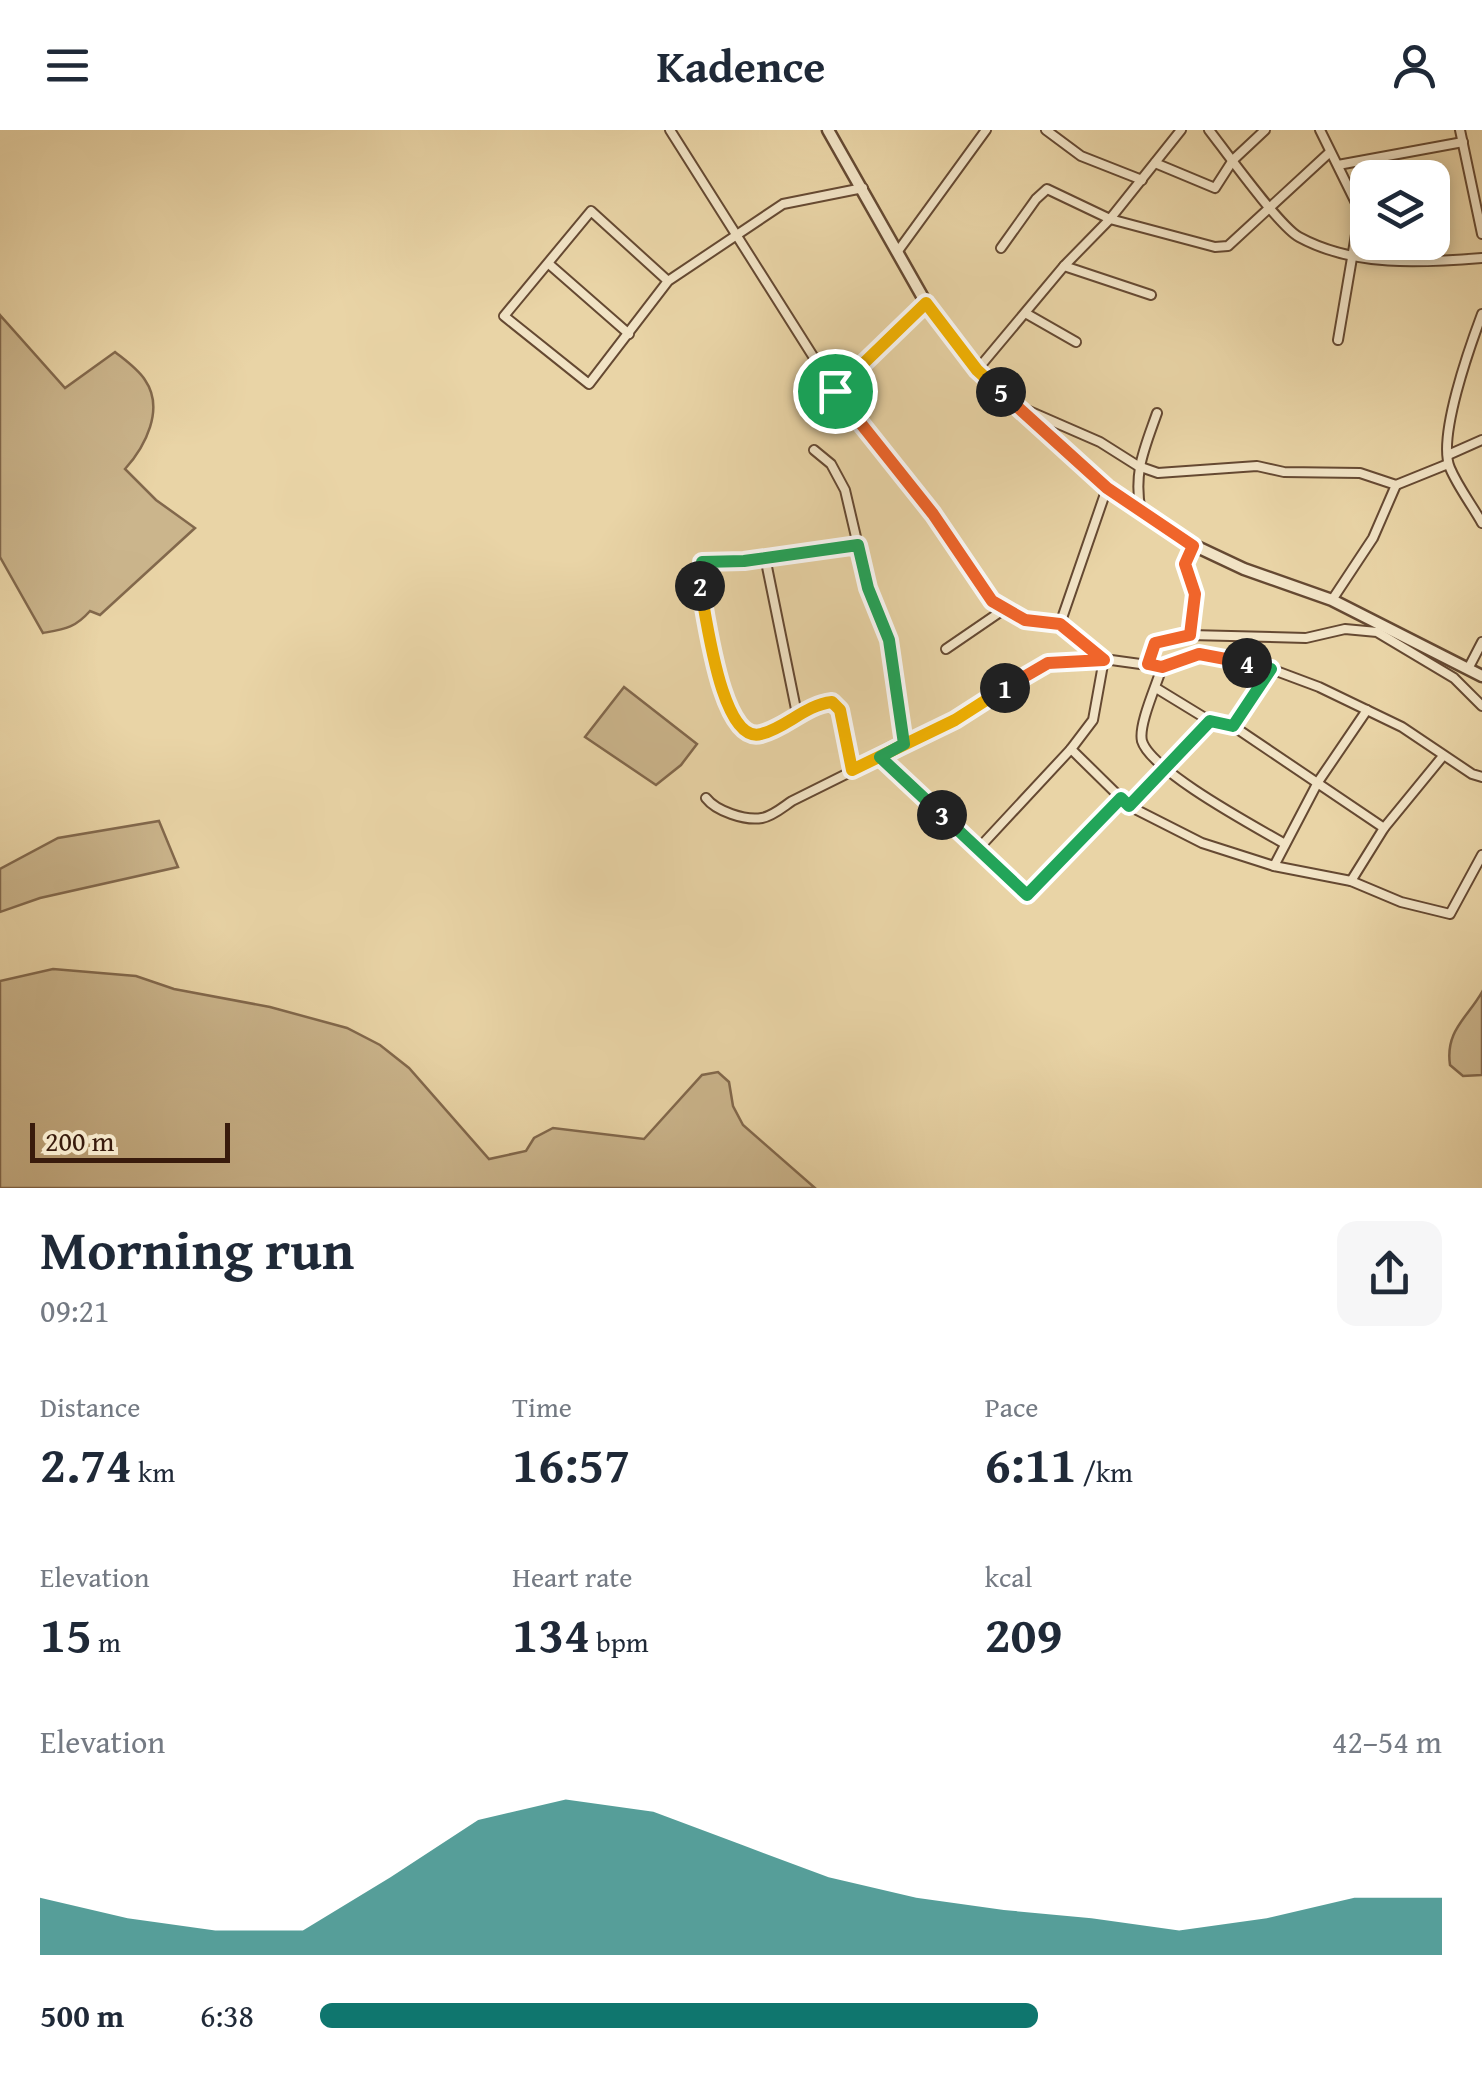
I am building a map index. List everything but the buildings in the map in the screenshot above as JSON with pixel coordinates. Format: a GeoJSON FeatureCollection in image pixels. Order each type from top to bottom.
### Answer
{"type":"FeatureCollection","features":[{"type":"Feature","properties":{"kind":"street"},"geometry":{"type":"LineString","coordinates":[[828,130],[926,303],[977,370],[1107,488],[1193,546],[1332,600],[1454,678],[1482,706]]}},
{"type":"Feature","properties":{"kind":"street"},"geometry":{"type":"LineString","coordinates":[[898,251],[986,130]]}},
{"type":"Feature","properties":{"kind":"street"},"geometry":{"type":"LineString","coordinates":[[977,370],[1064,266],[1110,219],[1181,130]]}},
{"type":"Feature","properties":{"kind":"street"},"geometry":{"type":"LineString","coordinates":[[1209,130],[1296,236],[1350,256]]}},
{"type":"Feature","properties":{"kind":"street"},"geometry":{"type":"LineString","coordinates":[[1156,163],[1215,188],[1233,160],[1265,130]]}},
{"type":"Feature","properties":{"kind":"street"},"geometry":{"type":"LineString","coordinates":[[1320,130],[1350,190]]}},
{"type":"Feature","properties":{"kind":"street"},"geometry":{"type":"LineString","coordinates":[[1460,130],[1482,234]]}},
{"type":"Feature","properties":{"kind":"street"},"geometry":{"type":"LineString","coordinates":[[674,131],[835,391],[933,514],[982,590],[1003,610],[1035,623],[1060,624],[1104,660]]}},
{"type":"Feature","properties":{"kind":"street"},"geometry":{"type":"LineString","coordinates":[[1053,132],[1082,156],[1142,180]]}},
{"type":"Feature","properties":{"kind":"street"},"geometry":{"type":"LineString","coordinates":[[1338,165],[1463,142]]}},
{"type":"Feature","properties":{"kind":"street"},"geometry":{"type":"LineString","coordinates":[[1001,248],[1036,198],[1047,189],[1110,219],[1222,248],[1233,243],[1330,152]]}},
{"type":"Feature","properties":{"kind":"street"},"geometry":{"type":"LineString","coordinates":[[668,281],[590,211],[504,316],[589,384],[668,281],[783,204],[863,188]]}},
{"type":"Feature","properties":{"kind":"street"},"geometry":{"type":"LineString","coordinates":[[1389,260],[1424,263],[1482,258]]}},
{"type":"Feature","properties":{"kind":"street"},"geometry":{"type":"LineString","coordinates":[[1338,340],[1353,260]]}},
{"type":"Feature","properties":{"kind":"street"},"geometry":{"type":"LineString","coordinates":[[548,264],[629,334]]}},
{"type":"Feature","properties":{"kind":"street"},"geometry":{"type":"LineString","coordinates":[[1064,266],[1151,295]]}},
{"type":"Feature","properties":{"kind":"street"},"geometry":{"type":"LineString","coordinates":[[835,391],[926,303]]}},
{"type":"Feature","properties":{"kind":"street"},"geometry":{"type":"LineString","coordinates":[[1027,314],[1076,342]]}},
{"type":"Feature","properties":{"kind":"street"},"geometry":{"type":"LineString","coordinates":[[1482,314],[1449,430],[1448,460],[1482,523]]}},
{"type":"Feature","properties":{"kind":"street"},"geometry":{"type":"LineString","coordinates":[[1014,404],[1158,473],[1257,466],[1284,472],[1360,473],[1396,486]]}},
{"type":"Feature","properties":{"kind":"street"},"geometry":{"type":"LineString","coordinates":[[1141,513],[1135,484],[1157,412]]}},
{"type":"Feature","properties":{"kind":"street"},"geometry":{"type":"LineString","coordinates":[[1332,600],[1373,538],[1396,486],[1481,443]]}},
{"type":"Feature","properties":{"kind":"street"},"geometry":{"type":"LineString","coordinates":[[814,450],[831,464],[844,490],[868,588],[889,640],[904,744]]}},
{"type":"Feature","properties":{"kind":"street"},"geometry":{"type":"LineString","coordinates":[[1060,624],[1107,488]]}},
{"type":"Feature","properties":{"kind":"street"},"geometry":{"type":"LineString","coordinates":[[852,770],[837,705],[827,702],[758,735],[747,733],[736,724],[723,696],[699,582],[702,562],[858,545]]}},
{"type":"Feature","properties":{"kind":"street"},"geometry":{"type":"LineString","coordinates":[[1190,635],[1195,594],[1185,564],[1193,546]]}},
{"type":"Feature","properties":{"kind":"street"},"geometry":{"type":"LineString","coordinates":[[764,557],[797,714]]}},
{"type":"Feature","properties":{"kind":"street"},"geometry":{"type":"LineString","coordinates":[[946,649],[1003,610]]}},
{"type":"Feature","properties":{"kind":"street"},"geometry":{"type":"LineString","coordinates":[[1148,664],[1155,643],[1190,635],[1306,638],[1345,630],[1380,629],[1482,676]]}},
{"type":"Feature","properties":{"kind":"street"},"geometry":{"type":"LineString","coordinates":[[1468,668],[1482,642]]}},
{"type":"Feature","properties":{"kind":"street"},"geometry":{"type":"LineString","coordinates":[[706,798],[716,808],[763,818],[955,720],[1048,663],[1104,660],[1162,667],[1199,654],[1271,669],[1367,710],[1482,777]]}},
{"type":"Feature","properties":{"kind":"street"},"geometry":{"type":"LineString","coordinates":[[978,849],[1072,750],[1094,720],[1104,660]]}},
{"type":"Feature","properties":{"kind":"street"},"geometry":{"type":"LineString","coordinates":[[1162,667],[1141,736],[1148,750],[1166,768],[1218,805],[1285,844]]}},
{"type":"Feature","properties":{"kind":"street"},"geometry":{"type":"LineString","coordinates":[[1233,726],[1271,669]]}},
{"type":"Feature","properties":{"kind":"street"},"geometry":{"type":"LineString","coordinates":[[1156,688],[1210,721],[1233,726],[1384,828]]}},
{"type":"Feature","properties":{"kind":"street"},"geometry":{"type":"LineString","coordinates":[[1274,866],[1318,782],[1367,710]]}},
{"type":"Feature","properties":{"kind":"street"},"geometry":{"type":"LineString","coordinates":[[1129,806],[1210,721]]}},
{"type":"Feature","properties":{"kind":"street"},"geometry":{"type":"LineString","coordinates":[[1072,750],[1129,806],[1202,843],[1274,866],[1351,881],[1401,902],[1450,914],[1482,855]]}},
{"type":"Feature","properties":{"kind":"street"},"geometry":{"type":"LineString","coordinates":[[1351,881],[1384,828],[1443,756]]}},
{"type":"Feature","properties":{"kind":"street"},"geometry":{"type":"LineString","coordinates":[[880,757],[1027,895],[1121,798]]}},
{"type":"Feature","properties":{"kind":"shaded area"},"geometry":{"type":"Polygon","coordinates":[[[0,315],[65,388],[115,352],[139,372],[151,391],[153,415],[145,439],[125,469],[156,500],[195,528],[100,615],[90,611],[69,627],[43,633],[0,557],[0,315]]]}},
{"type":"Feature","properties":{"kind":"shaded area"},"geometry":{"type":"Polygon","coordinates":[[[624,687],[697,744],[681,765],[656,785],[585,737],[624,687]]]}},
{"type":"Feature","properties":{"kind":"shaded area"},"geometry":{"type":"Polygon","coordinates":[[[159,821],[178,867],[40,898],[0,912],[0,869],[58,838],[159,821]]]}},
{"type":"Feature","properties":{"kind":"shaded area"},"geometry":{"type":"Polygon","coordinates":[[[53,969],[136,976],[174,989],[270,1007],[347,1028],[380,1045],[409,1068],[489,1159],[526,1151],[534,1138],[553,1128],[644,1139],[702,1075],[718,1072],[729,1082],[733,1106],[743,1125],[815,1188],[0,1188],[0,981],[53,969]]]}},
{"type":"Feature","properties":{"kind":"shaded area"},"geometry":{"type":"Polygon","coordinates":[[[1482,992],[1482,1075],[1463,1076],[1450,1065],[1451,1043],[1482,992]]]}},
{"type":"Feature","properties":{"kind":"route"},"geometry":{"type":"LineString","coordinates":[[835,391],[926,303],[977,370],[1107,488],[1193,546],[1185,564],[1195,594],[1190,635],[1155,643],[1148,664],[1162,667],[1199,654],[1271,669],[1233,726],[1210,721],[1129,806],[1121,798],[1027,895],[880,757],[904,744],[892,651],[868,588],[858,545],[744,561],[702,562],[699,582],[726,704],[740,728],[758,735],[797,714],[834,703],[840,710],[852,770],[904,744],[938,730],[1038,668],[1056,661],[1104,660],[1060,624],[1025,620],[992,601],[974,580],[933,514],[835,391]]}}]}
